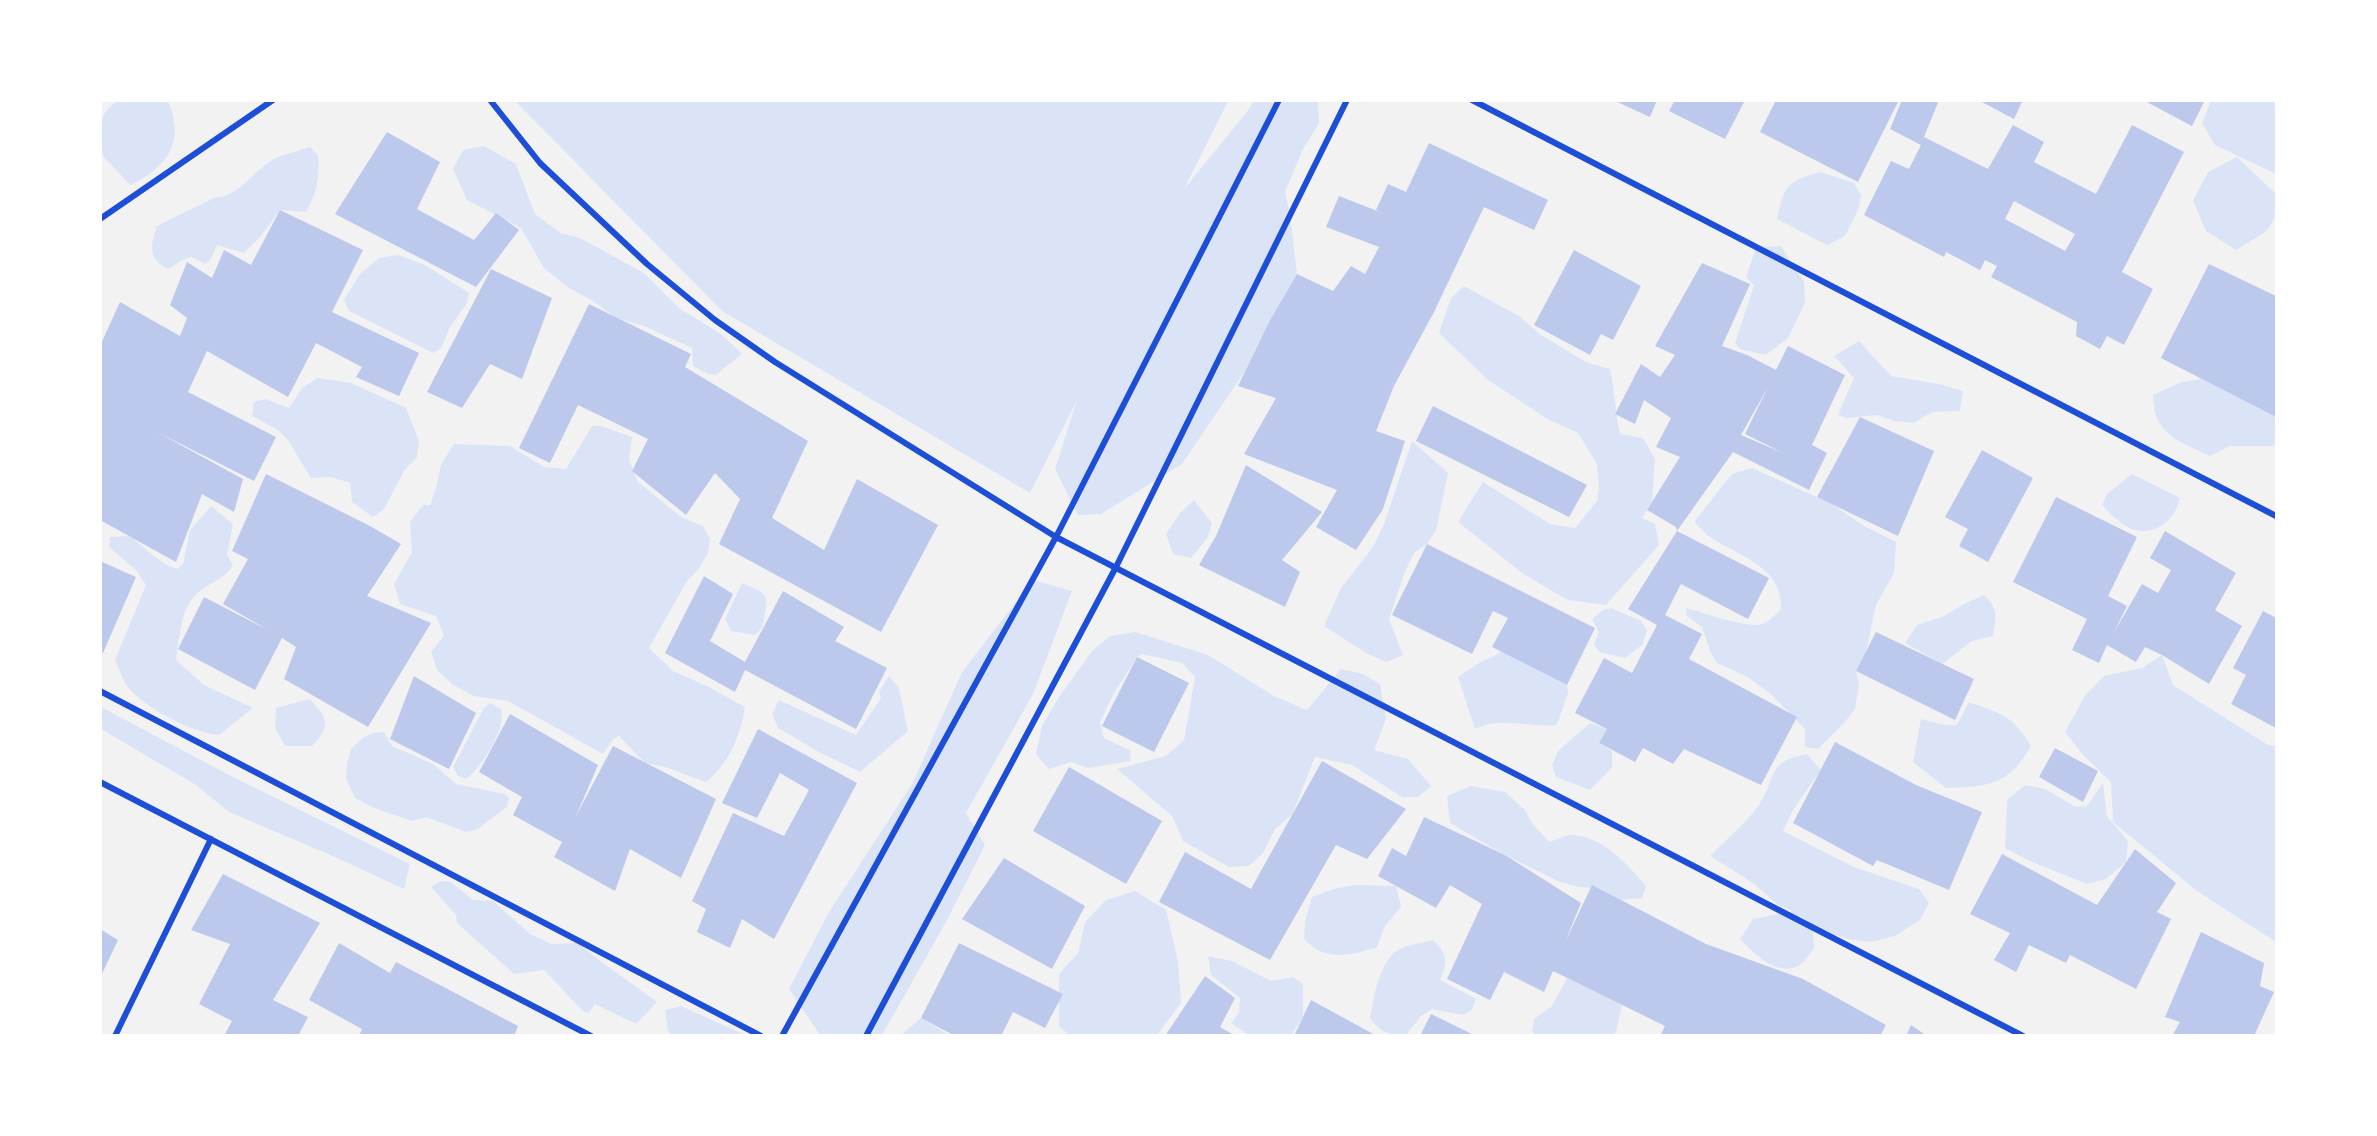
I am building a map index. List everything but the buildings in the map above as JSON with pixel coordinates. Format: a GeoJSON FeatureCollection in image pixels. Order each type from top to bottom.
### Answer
{"type":"FeatureCollection","features":[{"type":"Feature","properties":{"kind":"street"},"geometry":{"type":"LineString","coordinates":[[100,219],[273,100]]}},
{"type":"Feature","properties":{"kind":"street"},"geometry":{"type":"LineString","coordinates":[[490,100],[540,163],[647,264],[716,321],[775,362],[1056,537],[2023,1035]]}},
{"type":"Feature","properties":{"kind":"street"},"geometry":{"type":"LineString","coordinates":[[782,1035],[1056,537],[1279,100]]}},
{"type":"Feature","properties":{"kind":"street"},"geometry":{"type":"LineString","coordinates":[[866,1035],[1116,567],[1347,100]]}},
{"type":"Feature","properties":{"kind":"street"},"geometry":{"type":"LineString","coordinates":[[1472,100],[2277,516]]}},
{"type":"Feature","properties":{"kind":"street"},"geometry":{"type":"LineString","coordinates":[[100,691],[761,1035]]}},
{"type":"Feature","properties":{"kind":"street"},"geometry":{"type":"LineString","coordinates":[[100,782],[591,1035]]}},
{"type":"Feature","properties":{"kind":"street"},"geometry":{"type":"LineString","coordinates":[[115,1035],[211,839]]}},
{"type":"Feature","properties":{"kind":"shaded area"},"geometry":{"type":"Polygon","coordinates":[[[118,101],[168,101],[175,129],[170,152],[163,162],[130,185],[103,156],[101,125],[106,112],[118,101]]]}},
{"type":"Feature","properties":{"kind":"shaded area"},"geometry":{"type":"Polygon","coordinates":[[[515,101],[1228,101],[1184,189],[1250,108],[1253,101],[1318,101],[1319,123],[1302,151],[1285,192],[1297,274],[1269,322],[1245,371],[1182,464],[1101,514],[1078,515],[1055,469],[1077,400],[1030,493],[722,311],[515,101]]]}},
{"type":"Feature","properties":{"kind":"shaded area"},"geometry":{"type":"Polygon","coordinates":[[[2211,101],[2276,101],[2276,174],[2215,145],[2202,123],[2211,101]]]}},
{"type":"Feature","properties":{"kind":"shaded area"},"geometry":{"type":"Polygon","coordinates":[[[484,146],[516,164],[535,214],[561,233],[580,238],[644,273],[679,308],[721,334],[742,354],[716,375],[708,374],[693,366],[692,348],[644,326],[616,318],[596,303],[566,286],[544,268],[521,228],[467,200],[453,169],[463,150],[484,146]]]}},
{"type":"Feature","properties":{"kind":"shaded area"},"geometry":{"type":"Polygon","coordinates":[[[310,147],[318,155],[319,170],[315,191],[306,212],[280,210],[261,236],[244,253],[217,245],[206,264],[191,257],[169,269],[162,266],[154,257],[152,245],[157,226],[216,197],[232,193],[274,159],[310,147]]]}},
{"type":"Feature","properties":{"kind":"shaded area"},"geometry":{"type":"Polygon","coordinates":[[[2237,157],[2276,194],[2276,207],[2268,229],[2236,250],[2206,231],[2193,201],[2208,172],[2237,157]]]}},
{"type":"Feature","properties":{"kind":"shaded area"},"geometry":{"type":"Polygon","coordinates":[[[1820,172],[1854,183],[1861,195],[1859,208],[1845,236],[1827,245],[1777,219],[1782,199],[1789,186],[1800,178],[1820,172]]]}},
{"type":"Feature","properties":{"kind":"shaded area"},"geometry":{"type":"Polygon","coordinates":[[[1781,246],[1804,282],[1805,303],[1788,338],[1766,355],[1740,349],[1735,343],[1754,285],[1746,277],[1756,248],[1781,246]]]}},
{"type":"Feature","properties":{"kind":"shaded area"},"geometry":{"type":"Polygon","coordinates":[[[398,255],[425,265],[469,293],[467,303],[450,327],[441,348],[433,353],[349,311],[344,300],[360,274],[379,258],[398,255]]]}},
{"type":"Feature","properties":{"kind":"shaded area"},"geometry":{"type":"Polygon","coordinates":[[[1464,286],[1519,316],[1541,335],[1586,362],[1610,369],[1620,434],[1643,438],[1655,459],[1652,501],[1642,518],[1655,524],[1659,545],[1606,605],[1568,600],[1559,595],[1522,573],[1458,522],[1483,482],[1550,524],[1575,528],[1597,501],[1599,488],[1597,464],[1578,433],[1549,420],[1488,380],[1439,333],[1451,298],[1464,286]]]}},
{"type":"Feature","properties":{"kind":"shaded area"},"geometry":{"type":"Polygon","coordinates":[[[1859,341],[1891,376],[1939,384],[1963,391],[1960,411],[1932,412],[1914,423],[1894,421],[1877,415],[1847,418],[1838,415],[1854,378],[1834,356],[1859,341]]]}},
{"type":"Feature","properties":{"kind":"shaded area"},"geometry":{"type":"Polygon","coordinates":[[[318,378],[351,383],[406,408],[419,441],[417,457],[404,471],[384,509],[373,517],[352,502],[350,483],[331,477],[311,478],[288,440],[278,430],[252,416],[254,402],[265,399],[289,408],[302,388],[318,378]]]}},
{"type":"Feature","properties":{"kind":"shaded area"},"geometry":{"type":"Polygon","coordinates":[[[2202,379],[2276,417],[2276,444],[2274,446],[2230,446],[2210,456],[2170,435],[2158,419],[2153,395],[2182,382],[2202,379]]]}},
{"type":"Feature","properties":{"kind":"shaded area"},"geometry":{"type":"Polygon","coordinates":[[[592,426],[601,426],[632,437],[629,460],[638,482],[681,517],[703,526],[710,539],[708,553],[699,568],[687,581],[649,648],[673,671],[745,707],[737,739],[732,749],[721,767],[706,782],[665,767],[645,763],[619,736],[614,738],[603,754],[508,701],[474,696],[453,685],[437,670],[431,652],[444,636],[436,616],[400,604],[394,584],[412,552],[410,522],[423,505],[430,505],[441,465],[454,444],[510,446],[544,467],[566,469],[592,426]]]}},
{"type":"Feature","properties":{"kind":"shaded area"},"geometry":{"type":"Polygon","coordinates":[[[1412,441],[1448,473],[1436,531],[1427,544],[1414,553],[1404,574],[1389,619],[1403,655],[1386,662],[1366,653],[1324,626],[1341,588],[1373,547],[1384,524],[1412,441]]]}},
{"type":"Feature","properties":{"kind":"shaded area"},"geometry":{"type":"Polygon","coordinates":[[[1752,468],[1830,503],[1864,526],[1896,542],[1894,573],[1876,605],[1866,652],[1856,671],[1859,685],[1855,709],[1818,749],[1805,747],[1805,729],[1771,694],[1746,676],[1717,663],[1710,651],[1702,627],[1687,616],[1686,608],[1736,622],[1756,625],[1767,622],[1781,609],[1780,595],[1769,574],[1749,559],[1712,538],[1694,522],[1732,474],[1752,468]]]}},
{"type":"Feature","properties":{"kind":"shaded area"},"geometry":{"type":"Polygon","coordinates":[[[2132,474],[2180,498],[2170,519],[2158,528],[2144,531],[2131,529],[2102,505],[2107,494],[2132,474]]]}},
{"type":"Feature","properties":{"kind":"shaded area"},"geometry":{"type":"Polygon","coordinates":[[[1194,500],[1212,523],[1208,537],[1191,558],[1173,554],[1166,534],[1180,513],[1194,500]]]}},
{"type":"Feature","properties":{"kind":"shaded area"},"geometry":{"type":"Polygon","coordinates":[[[211,506],[233,524],[227,555],[233,565],[222,577],[193,597],[188,605],[182,622],[176,660],[204,685],[253,708],[219,735],[196,730],[157,711],[145,703],[125,683],[115,660],[146,585],[136,570],[109,547],[110,537],[130,536],[158,559],[177,569],[183,564],[190,530],[211,506]]]}},
{"type":"Feature","properties":{"kind":"shaded area"},"geometry":{"type":"Polygon","coordinates":[[[1033,580],[1072,591],[1033,694],[966,813],[985,845],[945,924],[882,1035],[820,1035],[789,989],[829,912],[912,784],[962,672],[1033,580]]]}},
{"type":"Feature","properties":{"kind":"shaded area"},"geometry":{"type":"Polygon","coordinates":[[[742,583],[761,592],[766,599],[763,624],[755,635],[731,631],[725,619],[742,583]]]}},
{"type":"Feature","properties":{"kind":"shaded area"},"geometry":{"type":"Polygon","coordinates":[[[1984,595],[1994,609],[1993,636],[1972,641],[1942,664],[1905,643],[1917,625],[1942,617],[1984,595]]]}},
{"type":"Feature","properties":{"kind":"shaded area"},"geometry":{"type":"Polygon","coordinates":[[[1611,608],[1641,621],[1647,630],[1642,645],[1625,658],[1599,652],[1594,644],[1599,632],[1592,619],[1603,610],[1611,608]]]}},
{"type":"Feature","properties":{"kind":"shaded area"},"geometry":{"type":"Polygon","coordinates":[[[1135,632],[1208,655],[1274,696],[1307,710],[1341,669],[1363,674],[1380,684],[1386,719],[1374,750],[1408,759],[1431,786],[1418,797],[1402,797],[1352,765],[1315,757],[1292,815],[1275,829],[1263,853],[1249,866],[1229,867],[1183,841],[1172,816],[1117,769],[1166,756],[1184,740],[1195,677],[1182,663],[1142,654],[1137,657],[1114,693],[1100,722],[1104,738],[1131,751],[1130,761],[1088,768],[1071,762],[1049,769],[1036,754],[1042,726],[1059,697],[1092,651],[1110,636],[1135,632]]]}},
{"type":"Feature","properties":{"kind":"shaded area"},"geometry":{"type":"Polygon","coordinates":[[[1502,652],[1567,685],[1568,693],[1557,725],[1495,723],[1475,729],[1458,677],[1502,652]]]}},
{"type":"Feature","properties":{"kind":"shaded area"},"geometry":{"type":"Polygon","coordinates":[[[2162,655],[2173,685],[2268,745],[2276,746],[2276,942],[2197,891],[2113,822],[2111,782],[2084,756],[2065,732],[2085,696],[2104,676],[2142,668],[2162,655]]]}},
{"type":"Feature","properties":{"kind":"shaded area"},"geometry":{"type":"Polygon","coordinates":[[[889,676],[899,688],[908,731],[860,772],[778,728],[772,714],[779,700],[856,735],[881,698],[879,692],[889,676]]]}},
{"type":"Feature","properties":{"kind":"shaded area"},"geometry":{"type":"Polygon","coordinates":[[[309,699],[321,711],[325,728],[312,746],[285,746],[275,728],[276,708],[309,699]]]}},
{"type":"Feature","properties":{"kind":"shaded area"},"geometry":{"type":"Polygon","coordinates":[[[1969,702],[2005,717],[2018,728],[2031,746],[2014,769],[1996,781],[1986,785],[1946,788],[1913,762],[1921,719],[1945,725],[1957,725],[1969,702]]]}},
{"type":"Feature","properties":{"kind":"shaded area"},"geometry":{"type":"Polygon","coordinates":[[[490,703],[501,709],[502,717],[497,736],[479,766],[466,779],[458,776],[453,767],[484,708],[490,703]]]}},
{"type":"Feature","properties":{"kind":"shaded area"},"geometry":{"type":"Polygon","coordinates":[[[101,707],[233,777],[410,864],[404,889],[229,812],[196,785],[101,729],[101,707]]]}},
{"type":"Feature","properties":{"kind":"shaded area"},"geometry":{"type":"Polygon","coordinates":[[[1590,723],[1607,729],[1599,743],[1612,751],[1612,767],[1590,790],[1556,777],[1552,765],[1558,751],[1590,723]]]}},
{"type":"Feature","properties":{"kind":"shaded area"},"geometry":{"type":"Polygon","coordinates":[[[384,732],[392,746],[433,764],[456,784],[505,794],[509,798],[507,807],[478,829],[466,832],[426,817],[412,821],[374,808],[355,798],[346,779],[351,749],[364,737],[384,732]]]}},
{"type":"Feature","properties":{"kind":"shaded area"},"geometry":{"type":"Polygon","coordinates":[[[1807,754],[1821,770],[1793,810],[1783,831],[1854,867],[1919,889],[1929,903],[1920,920],[1895,936],[1870,942],[1848,939],[1821,931],[1799,915],[1813,932],[1814,948],[1805,960],[1790,969],[1766,962],[1740,939],[1753,919],[1792,911],[1777,904],[1753,883],[1710,856],[1759,805],[1779,766],[1794,757],[1807,754]]]}},
{"type":"Feature","properties":{"kind":"shaded area"},"geometry":{"type":"Polygon","coordinates":[[[2103,783],[2107,816],[2128,841],[2126,862],[2106,879],[2087,884],[2030,861],[2005,848],[2007,800],[2025,785],[2045,789],[2076,807],[2087,806],[2103,783]]]}},
{"type":"Feature","properties":{"kind":"shaded area"},"geometry":{"type":"Polygon","coordinates":[[[1471,786],[1505,792],[1525,810],[1532,823],[1549,842],[1572,835],[1584,837],[1604,846],[1623,861],[1646,886],[1642,898],[1621,900],[1598,888],[1579,887],[1558,881],[1505,855],[1450,823],[1447,796],[1471,786]]]}},
{"type":"Feature","properties":{"kind":"shaded area"},"geometry":{"type":"Polygon","coordinates":[[[441,881],[451,882],[473,900],[493,901],[530,934],[551,944],[578,943],[657,1002],[636,1024],[595,1004],[589,1013],[584,1012],[544,970],[514,974],[457,923],[456,915],[431,887],[441,881]]]}},
{"type":"Feature","properties":{"kind":"shaded area"},"geometry":{"type":"Polygon","coordinates":[[[1355,885],[1396,886],[1401,907],[1385,926],[1377,947],[1357,953],[1338,955],[1320,951],[1304,939],[1305,921],[1312,897],[1355,885]]]}},
{"type":"Feature","properties":{"kind":"shaded area"},"geometry":{"type":"Polygon","coordinates":[[[1135,891],[1166,910],[1178,961],[1181,1003],[1157,1035],[1069,1035],[1059,1026],[1059,974],[1078,953],[1085,922],[1106,900],[1135,891]]]}},
{"type":"Feature","properties":{"kind":"shaded area"},"geometry":{"type":"Polygon","coordinates":[[[1433,940],[1442,950],[1445,958],[1440,980],[1476,999],[1472,1010],[1463,1015],[1432,1009],[1421,1016],[1406,1035],[1385,1032],[1377,1027],[1370,1018],[1378,982],[1385,965],[1396,951],[1433,940]]]}},
{"type":"Feature","properties":{"kind":"shaded area"},"geometry":{"type":"Polygon","coordinates":[[[1208,956],[1232,961],[1271,981],[1293,977],[1303,984],[1303,1017],[1291,1035],[1249,1035],[1231,1023],[1239,1013],[1240,998],[1211,975],[1208,956]]]}},
{"type":"Feature","properties":{"kind":"shaded area"},"geometry":{"type":"Polygon","coordinates":[[[1567,978],[1622,1005],[1616,1032],[1611,1036],[1535,1035],[1532,1031],[1534,1019],[1552,1006],[1567,978]]]}},
{"type":"Feature","properties":{"kind":"shaded area"},"geometry":{"type":"Polygon","coordinates":[[[681,1006],[743,1035],[672,1035],[668,1031],[665,1010],[681,1006]]]}},
{"type":"Feature","properties":{"kind":"shaded area"},"geometry":{"type":"Polygon","coordinates":[[[921,1018],[949,1035],[901,1035],[921,1018]]]}}]}
